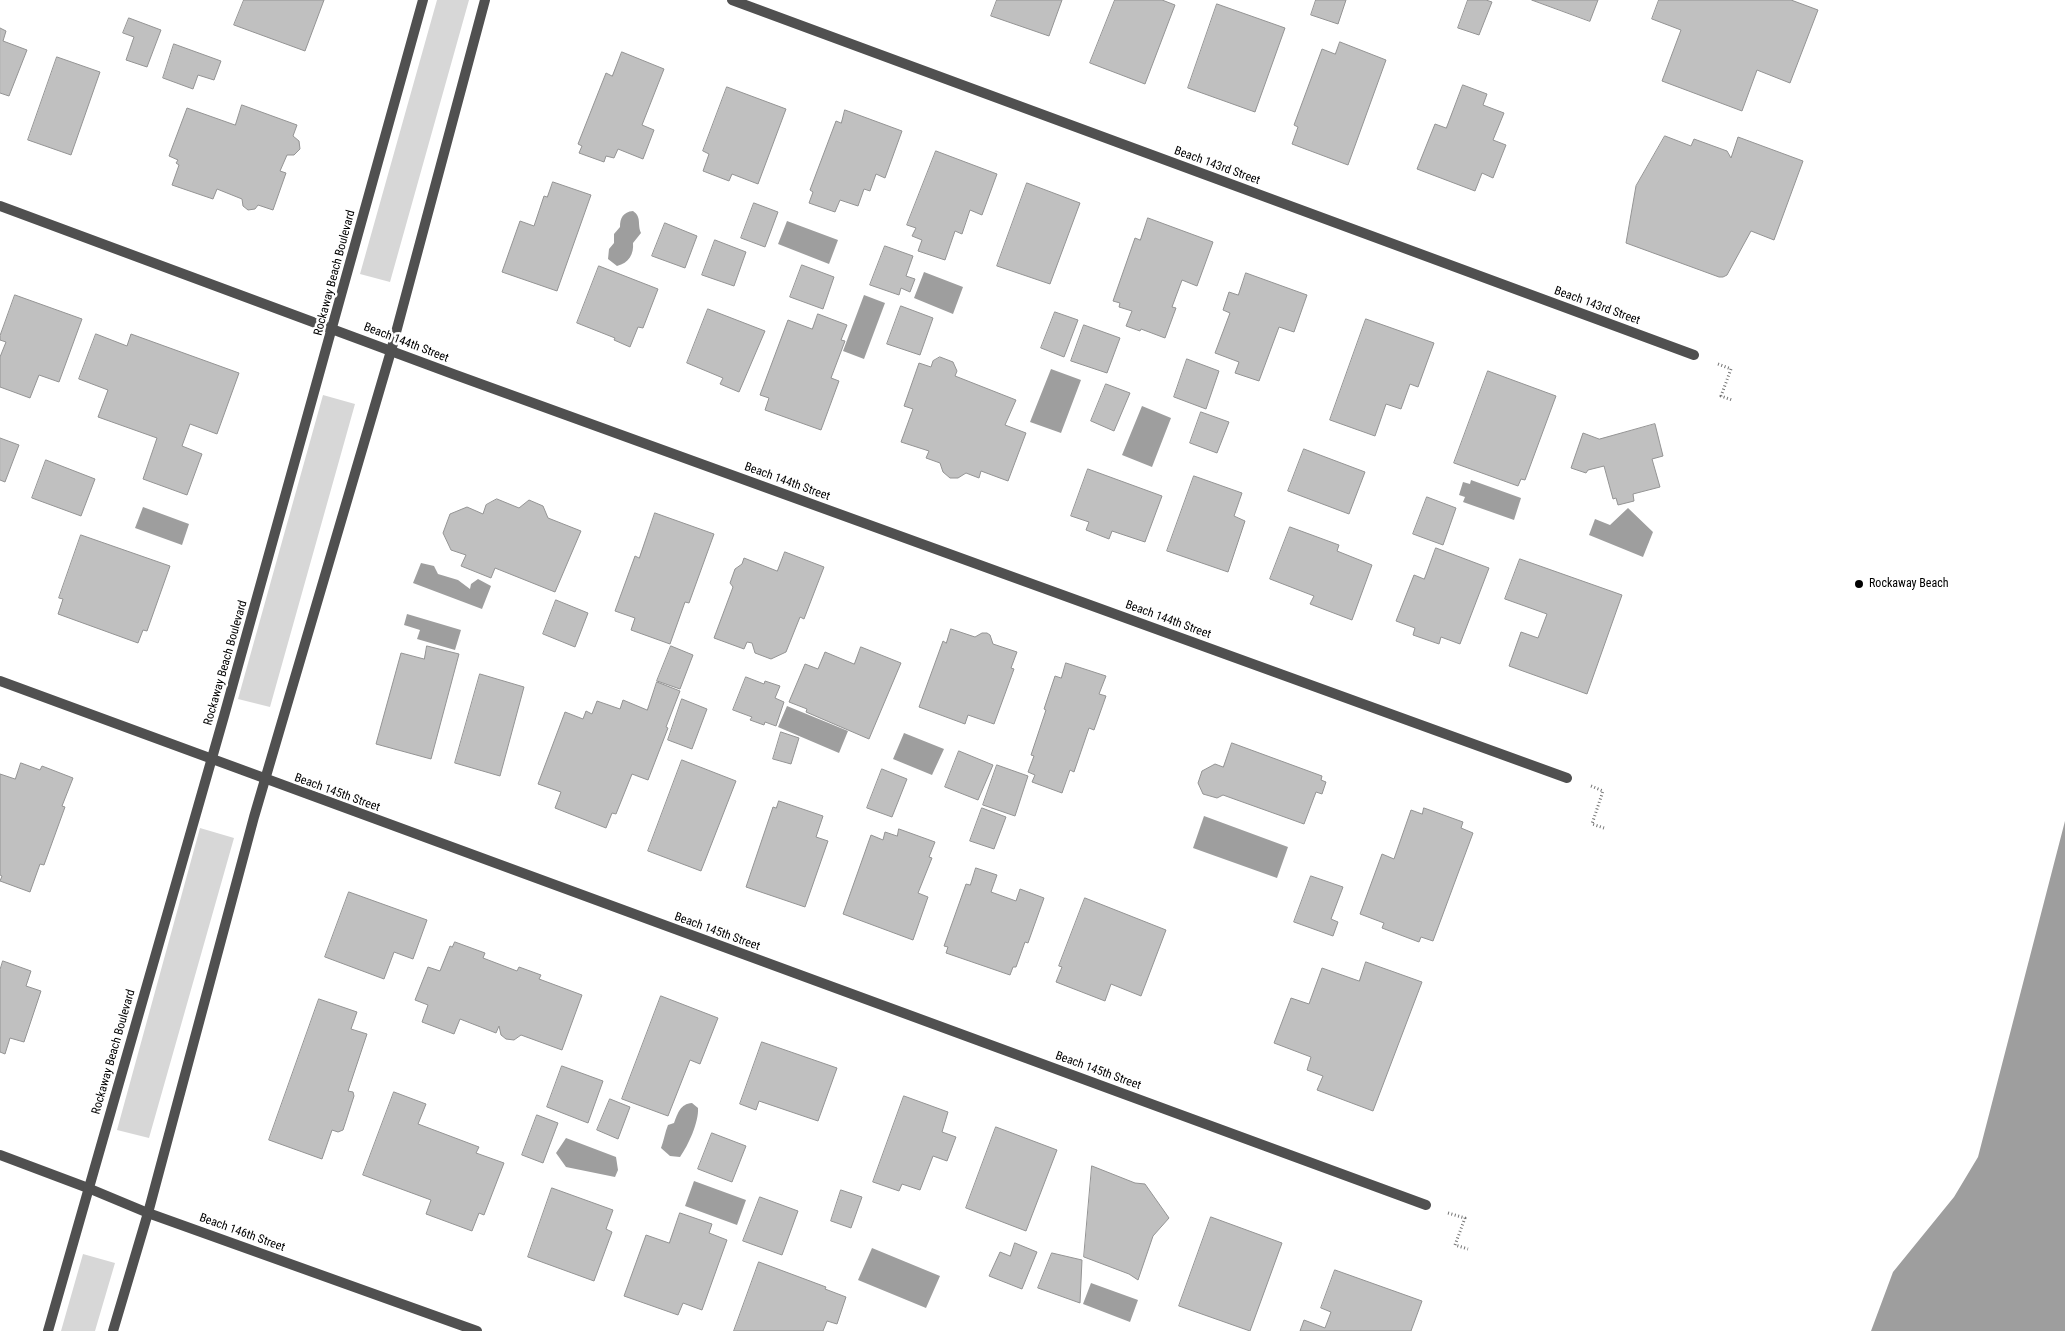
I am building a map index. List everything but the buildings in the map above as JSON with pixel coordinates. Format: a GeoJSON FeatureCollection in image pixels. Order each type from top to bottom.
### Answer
{"type":"FeatureCollection","features":[{"type":"Feature","properties":{"kind":"street","name":"Rockaway Beach Boulevard"},"geometry":{"type":"LineString","coordinates":[[48,1331],[333,329],[423,0]]}},
{"type":"Feature","properties":{"kind":"street"},"geometry":{"type":"LineString","coordinates":[[113,1331],[148,1213],[265,780],[391,351],[486,0]]}},
{"type":"Feature","properties":{"kind":"street","name":"Beach 143rd Street"},"geometry":{"type":"LineString","coordinates":[[732,0],[1694,355]]}},
{"type":"Feature","properties":{"kind":"street","name":"Beach 144th Street"},"geometry":{"type":"LineString","coordinates":[[0,206],[391,351],[1566,778]]}},
{"type":"Feature","properties":{"kind":"street","name":"Beach 145th Street"},"geometry":{"type":"LineString","coordinates":[[0,681],[265,780],[1426,1205]]}},
{"type":"Feature","properties":{"kind":"street","name":"Beach 146th Street"},"geometry":{"type":"LineString","coordinates":[[0,1154],[148,1213],[477,1331]]}},
{"type":"Feature","properties":{"kind":"path"},"geometry":{"type":"LineString","coordinates":[[1694,355],[1732,369],[1721,396],[1732,400]]}},
{"type":"Feature","properties":{"kind":"path"},"geometry":{"type":"LineString","coordinates":[[1566,778],[1604,791],[1592,824],[1604,828]]}},
{"type":"Feature","properties":{"kind":"path"},"geometry":{"type":"LineString","coordinates":[[1426,1205],[1465,1218],[1456,1245],[1468,1249]]}},
{"type":"Feature","properties":{"kind":"shaded area"},"geometry":{"type":"Polygon","coordinates":[[[437,0],[469,0],[390,282],[360,274],[437,0]]]}},
{"type":"Feature","properties":{"kind":"shaded area"},"geometry":{"type":"Polygon","coordinates":[[[633,211],[638,218],[641,233],[633,243],[633,251],[630,257],[625,263],[617,266],[608,259],[609,249],[614,243],[614,234],[620,227],[623,216],[633,211]]]}},
{"type":"Feature","properties":{"kind":"shaded area"},"geometry":{"type":"Polygon","coordinates":[[[787,221],[838,240],[829,264],[778,244],[787,221]]]}},
{"type":"Feature","properties":{"kind":"shaded area"},"geometry":{"type":"Polygon","coordinates":[[[924,272],[963,287],[953,314],[914,298],[924,272]]]}},
{"type":"Feature","properties":{"kind":"shaded area"},"geometry":{"type":"Polygon","coordinates":[[[864,295],[885,303],[864,359],[843,351],[864,295]]]}},
{"type":"Feature","properties":{"kind":"shaded area"},"geometry":{"type":"Polygon","coordinates":[[[1051,369],[1081,380],[1061,433],[1030,422],[1051,369]]]}},
{"type":"Feature","properties":{"kind":"shaded area"},"geometry":{"type":"Polygon","coordinates":[[[323,395],[355,404],[270,707],[238,699],[323,395]]]}},
{"type":"Feature","properties":{"kind":"shaded area"},"geometry":{"type":"Polygon","coordinates":[[[1142,406],[1171,418],[1152,467],[1122,455],[1142,406]]]}},
{"type":"Feature","properties":{"kind":"shaded area"},"geometry":{"type":"Polygon","coordinates":[[[1471,480],[1521,498],[1514,520],[1463,502],[1465,497],[1459,495],[1463,482],[1470,484],[1471,480]]]}},
{"type":"Feature","properties":{"kind":"shaded area"},"geometry":{"type":"Polygon","coordinates":[[[143,507],[189,524],[182,545],[135,528],[143,507]]]}},
{"type":"Feature","properties":{"kind":"shaded area"},"geometry":{"type":"Polygon","coordinates":[[[1628,508],[1653,532],[1643,557],[1589,535],[1595,519],[1610,525],[1628,508]]]}},
{"type":"Feature","properties":{"kind":"shaded area"},"geometry":{"type":"Polygon","coordinates":[[[421,563],[434,566],[438,574],[458,580],[470,589],[471,584],[478,579],[491,586],[482,609],[413,583],[421,563]]]}},
{"type":"Feature","properties":{"kind":"shaded area"},"geometry":{"type":"Polygon","coordinates":[[[407,614],[461,630],[455,650],[417,639],[420,630],[404,625],[407,614]]]}},
{"type":"Feature","properties":{"kind":"shaded area"},"geometry":{"type":"Polygon","coordinates":[[[787,706],[848,731],[839,753],[778,727],[787,706]]]}},
{"type":"Feature","properties":{"kind":"shaded area"},"geometry":{"type":"Polygon","coordinates":[[[904,733],[944,749],[932,775],[893,759],[904,733]]]}},
{"type":"Feature","properties":{"kind":"shaded area"},"geometry":{"type":"Polygon","coordinates":[[[1204,816],[1288,847],[1277,878],[1193,848],[1204,816]]]}},
{"type":"Feature","properties":{"kind":"shaded area"},"geometry":{"type":"Polygon","coordinates":[[[2065,821],[2065,1331],[1871,1331],[1893,1272],[1954,1197],[1978,1157],[2065,821]]]}},
{"type":"Feature","properties":{"kind":"shaded area"},"geometry":{"type":"Polygon","coordinates":[[[200,828],[234,838],[149,1138],[117,1130],[200,828]]]}},
{"type":"Feature","properties":{"kind":"shaded area"},"geometry":{"type":"Polygon","coordinates":[[[692,1103],[698,1108],[698,1114],[692,1134],[680,1157],[670,1156],[661,1148],[668,1125],[674,1123],[682,1107],[692,1103]]]}},
{"type":"Feature","properties":{"kind":"shaded area"},"geometry":{"type":"Polygon","coordinates":[[[566,1138],[616,1157],[618,1170],[615,1177],[566,1167],[556,1153],[566,1138]]]}},
{"type":"Feature","properties":{"kind":"shaded area"},"geometry":{"type":"Polygon","coordinates":[[[694,1181],[746,1200],[737,1225],[685,1206],[694,1181]]]}},
{"type":"Feature","properties":{"kind":"shaded area"},"geometry":{"type":"Polygon","coordinates":[[[872,1248],[940,1276],[926,1308],[858,1280],[872,1248]]]}},
{"type":"Feature","properties":{"kind":"shaded area"},"geometry":{"type":"Polygon","coordinates":[[[83,1254],[115,1263],[95,1331],[61,1331],[83,1254]]]}},
{"type":"Feature","properties":{"kind":"shaded area"},"geometry":{"type":"Polygon","coordinates":[[[1091,1283],[1138,1300],[1130,1322],[1083,1304],[1091,1283]]]}},
{"type":"Feature","properties":{"kind":"place","name":"Rockaway Beach"},"geometry":{"type":"Point","coordinates":[1859,584]}}]}
